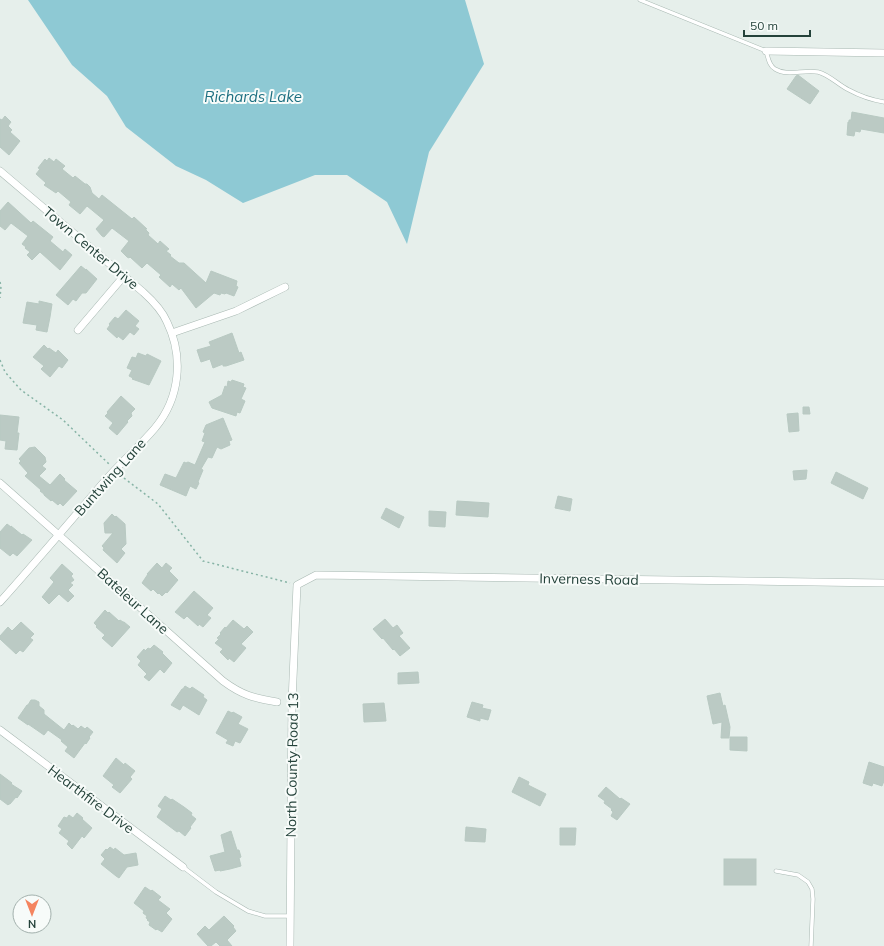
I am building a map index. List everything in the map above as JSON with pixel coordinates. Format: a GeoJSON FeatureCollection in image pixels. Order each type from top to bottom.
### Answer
{"type":"FeatureCollection","features":[{"type":"Feature","properties":{"kind":"street"},"geometry":{"type":"LineString","coordinates":[[766,51],[884,52]]}},
{"type":"Feature","properties":{"kind":"street","name":"Town Center Drive"},"geometry":{"type":"LineString","coordinates":[[0,171],[152,300],[167,321],[172,334]]}},
{"type":"Feature","properties":{"kind":"street"},"geometry":{"type":"LineString","coordinates":[[78,330],[124,276]]}},
{"type":"Feature","properties":{"kind":"street"},"geometry":{"type":"LineString","coordinates":[[172,334],[236,311],[285,287]]}},
{"type":"Feature","properties":{"kind":"street","name":"Buntwing Lane"},"geometry":{"type":"LineString","coordinates":[[0,602],[114,470],[155,427],[165,413],[175,388],[177,373],[177,358],[172,334]]}},
{"type":"Feature","properties":{"kind":"street","name":"Bateleur Lane"},"geometry":{"type":"LineString","coordinates":[[0,483],[223,681],[246,695],[258,699],[277,702]]}},
{"type":"Feature","properties":{"kind":"street","name":"Inverness Road"},"geometry":{"type":"LineString","coordinates":[[297,585],[316,575],[884,583]]}},
{"type":"Feature","properties":{"kind":"street","name":"North County Road 13"},"geometry":{"type":"LineString","coordinates":[[290,946],[292,702],[297,585]]}},
{"type":"Feature","properties":{"kind":"street","name":"Hearthfire Drive"},"geometry":{"type":"LineString","coordinates":[[0,730],[183,867]]}},
{"type":"Feature","properties":{"kind":"lane"},"geometry":{"type":"LineString","coordinates":[[640,0],[766,51],[769,62],[774,69],[792,73],[817,71],[834,79],[849,90],[875,101],[884,102]]}},
{"type":"Feature","properties":{"kind":"lane"},"geometry":{"type":"LineString","coordinates":[[183,867],[216,892],[248,911],[265,916],[290,916]]}},
{"type":"Feature","properties":{"kind":"lane"},"geometry":{"type":"LineString","coordinates":[[776,871],[798,875],[808,882],[812,889],[813,905],[811,946]]}},
{"type":"Feature","properties":{"kind":"path"},"geometry":{"type":"LineString","coordinates":[[0,282],[0,298]]}},
{"type":"Feature","properties":{"kind":"path"},"geometry":{"type":"LineString","coordinates":[[0,360],[5,372],[21,390],[63,420],[114,470],[158,504],[203,561],[297,585]]}},
{"type":"Feature","properties":{"kind":"water","name":"Richards Lake"},"geometry":{"type":"Polygon","coordinates":[[[28,0],[465,0],[484,64],[429,152],[407,244],[387,202],[347,175],[315,175],[243,203],[206,180],[176,166],[126,127],[107,96],[72,65],[28,0]]]}},
{"type":"Feature","properties":{"kind":"building"},"geometry":{"type":"Polygon","coordinates":[[[798,75],[819,91],[810,104],[787,89],[798,75]]]}},
{"type":"Feature","properties":{"kind":"building"},"geometry":{"type":"Polygon","coordinates":[[[852,112],[884,118],[884,133],[861,129],[860,132],[855,131],[854,136],[847,135],[848,122],[851,120],[852,112]]]}},
{"type":"Feature","properties":{"kind":"building"},"geometry":{"type":"Polygon","coordinates":[[[5,116],[11,122],[8,126],[12,130],[10,132],[20,141],[9,155],[0,147],[0,119],[2,120],[5,116]]]}},
{"type":"Feature","properties":{"kind":"building"},"geometry":{"type":"Polygon","coordinates":[[[49,158],[54,162],[56,159],[65,166],[62,169],[73,178],[75,176],[87,184],[92,193],[99,199],[102,195],[132,219],[134,217],[147,229],[145,229],[149,233],[148,235],[158,244],[160,241],[169,249],[166,251],[171,255],[170,256],[179,263],[184,263],[206,283],[211,271],[237,281],[236,286],[238,287],[234,296],[226,293],[221,293],[220,295],[214,293],[196,308],[181,288],[179,290],[172,284],[170,287],[159,277],[161,275],[147,263],[142,268],[130,257],[127,257],[121,251],[129,241],[112,228],[104,237],[102,236],[96,229],[104,220],[87,206],[80,214],[69,205],[71,202],[58,191],[56,193],[44,185],[46,183],[36,174],[40,169],[38,168],[45,159],[47,161],[49,158]]]}},
{"type":"Feature","properties":{"kind":"building"},"geometry":{"type":"Polygon","coordinates":[[[8,202],[31,223],[33,221],[53,237],[50,241],[63,252],[65,249],[72,255],[60,270],[40,252],[32,260],[27,255],[30,252],[22,244],[28,236],[11,223],[5,230],[0,226],[0,211],[8,202]]]}},
{"type":"Feature","properties":{"kind":"building"},"geometry":{"type":"Polygon","coordinates":[[[81,266],[97,279],[86,293],[82,293],[76,301],[73,299],[68,305],[56,295],[81,266]]]}},
{"type":"Feature","properties":{"kind":"building"},"geometry":{"type":"Polygon","coordinates":[[[39,301],[52,304],[47,332],[36,330],[37,325],[23,323],[27,302],[39,304],[39,301]]]}},
{"type":"Feature","properties":{"kind":"building"},"geometry":{"type":"Polygon","coordinates":[[[126,310],[139,321],[135,326],[139,329],[134,335],[130,332],[123,340],[118,336],[117,338],[107,329],[115,317],[118,319],[126,310]]]}},
{"type":"Feature","properties":{"kind":"building"},"geometry":{"type":"Polygon","coordinates":[[[232,333],[239,353],[241,352],[244,360],[226,366],[223,366],[223,364],[213,368],[210,359],[201,362],[197,350],[211,346],[209,342],[232,333]]]}},
{"type":"Feature","properties":{"kind":"building"},"geometry":{"type":"Polygon","coordinates":[[[44,345],[56,353],[58,350],[68,360],[62,368],[59,366],[50,377],[41,369],[44,366],[33,357],[44,345]]]}},
{"type":"Feature","properties":{"kind":"building"},"geometry":{"type":"Polygon","coordinates":[[[138,353],[146,356],[147,354],[161,361],[149,385],[132,379],[133,378],[129,376],[132,370],[127,368],[132,357],[136,358],[138,353]]]}},
{"type":"Feature","properties":{"kind":"building"},"geometry":{"type":"Polygon","coordinates":[[[232,380],[244,384],[243,387],[246,388],[241,399],[245,401],[240,413],[237,412],[236,416],[212,408],[209,402],[222,395],[225,386],[227,387],[228,381],[231,382],[232,380]]]}},
{"type":"Feature","properties":{"kind":"building"},"geometry":{"type":"Polygon","coordinates":[[[121,396],[135,409],[131,413],[132,416],[127,421],[128,422],[117,435],[109,428],[113,423],[105,416],[121,396]]]}},
{"type":"Feature","properties":{"kind":"building"},"geometry":{"type":"Polygon","coordinates":[[[803,407],[809,407],[810,414],[803,414],[803,407]]]}},
{"type":"Feature","properties":{"kind":"building"},"geometry":{"type":"Polygon","coordinates":[[[798,413],[799,431],[789,432],[787,414],[798,413]]]}},
{"type":"Feature","properties":{"kind":"building"},"geometry":{"type":"Polygon","coordinates":[[[0,415],[19,417],[17,450],[5,449],[6,441],[0,440],[0,415]]]}},
{"type":"Feature","properties":{"kind":"building"},"geometry":{"type":"Polygon","coordinates":[[[223,418],[232,440],[229,441],[230,445],[221,449],[217,447],[212,458],[208,457],[201,469],[203,470],[196,489],[190,486],[186,496],[160,485],[165,474],[176,478],[184,462],[195,465],[205,442],[202,441],[205,433],[203,432],[206,425],[223,418]]]}},
{"type":"Feature","properties":{"kind":"building"},"geometry":{"type":"Polygon","coordinates":[[[35,447],[45,457],[46,462],[42,466],[46,469],[39,476],[50,485],[60,474],[65,479],[64,480],[77,491],[63,506],[60,503],[58,505],[52,500],[51,501],[25,476],[28,473],[19,463],[21,461],[19,459],[29,448],[35,447]]]}},
{"type":"Feature","properties":{"kind":"building"},"geometry":{"type":"Polygon","coordinates":[[[807,470],[806,479],[794,480],[793,471],[807,470]]]}},
{"type":"Feature","properties":{"kind":"building"},"geometry":{"type":"Polygon","coordinates":[[[836,472],[868,488],[863,499],[831,483],[836,472]]]}},
{"type":"Feature","properties":{"kind":"building"},"geometry":{"type":"Polygon","coordinates":[[[558,496],[572,499],[570,511],[555,508],[558,496]]]}},
{"type":"Feature","properties":{"kind":"building"},"geometry":{"type":"Polygon","coordinates":[[[457,501],[489,503],[488,517],[456,515],[457,501]]]}},
{"type":"Feature","properties":{"kind":"building"},"geometry":{"type":"Polygon","coordinates":[[[386,508],[404,517],[399,528],[381,518],[386,508]]]}},
{"type":"Feature","properties":{"kind":"building"},"geometry":{"type":"Polygon","coordinates":[[[429,511],[446,512],[445,527],[429,526],[429,511]]]}},
{"type":"Feature","properties":{"kind":"building"},"geometry":{"type":"Polygon","coordinates":[[[112,514],[125,524],[126,544],[121,549],[125,553],[117,563],[103,550],[104,548],[102,546],[113,533],[105,533],[104,523],[112,514]]]}},
{"type":"Feature","properties":{"kind":"building"},"geometry":{"type":"Polygon","coordinates":[[[7,524],[32,540],[17,556],[13,553],[10,556],[0,548],[0,532],[7,524]]]}},
{"type":"Feature","properties":{"kind":"building"},"geometry":{"type":"Polygon","coordinates":[[[157,563],[162,568],[166,563],[172,568],[169,571],[178,580],[167,593],[166,592],[162,596],[153,589],[151,591],[142,583],[147,574],[157,563]]]}},
{"type":"Feature","properties":{"kind":"building"},"geometry":{"type":"Polygon","coordinates":[[[62,564],[73,574],[71,576],[74,580],[70,583],[73,585],[68,590],[74,596],[68,602],[59,594],[49,604],[42,597],[54,582],[50,578],[62,564]]]}},
{"type":"Feature","properties":{"kind":"building"},"geometry":{"type":"Polygon","coordinates":[[[194,591],[213,608],[207,615],[211,618],[203,627],[199,624],[198,626],[187,616],[184,619],[175,612],[194,591]]]}},
{"type":"Feature","properties":{"kind":"building"},"geometry":{"type":"Polygon","coordinates":[[[105,610],[119,621],[124,622],[130,627],[112,647],[102,638],[105,635],[96,627],[97,626],[94,623],[105,610]]]}},
{"type":"Feature","properties":{"kind":"building"},"geometry":{"type":"Polygon","coordinates":[[[385,619],[393,628],[397,625],[403,633],[399,636],[410,648],[400,656],[373,629],[385,619]]]}},
{"type":"Feature","properties":{"kind":"building"},"geometry":{"type":"Polygon","coordinates":[[[233,620],[244,629],[247,626],[253,632],[241,644],[246,648],[234,662],[229,658],[228,660],[220,652],[223,649],[215,643],[219,639],[217,638],[221,634],[220,633],[233,620]]]}},
{"type":"Feature","properties":{"kind":"building"},"geometry":{"type":"Polygon","coordinates":[[[21,622],[34,634],[30,638],[33,640],[23,652],[20,650],[16,654],[0,639],[0,636],[8,627],[12,631],[21,622]]]}},
{"type":"Feature","properties":{"kind":"building"},"geometry":{"type":"Polygon","coordinates":[[[154,645],[163,652],[162,653],[172,663],[164,673],[160,669],[149,681],[144,677],[147,674],[138,665],[141,661],[137,657],[144,649],[145,651],[148,648],[150,649],[154,645]]]}},
{"type":"Feature","properties":{"kind":"building"},"geometry":{"type":"Polygon","coordinates":[[[418,672],[419,683],[398,684],[398,673],[418,672]]]}},
{"type":"Feature","properties":{"kind":"building"},"geometry":{"type":"Polygon","coordinates":[[[185,686],[190,689],[192,687],[204,695],[203,697],[207,700],[199,715],[183,705],[180,710],[171,705],[185,686]]]}},
{"type":"Feature","properties":{"kind":"building"},"geometry":{"type":"Polygon","coordinates":[[[720,693],[723,706],[725,705],[730,727],[729,738],[721,738],[722,722],[713,724],[707,696],[720,693]]]}},
{"type":"Feature","properties":{"kind":"building"},"geometry":{"type":"Polygon","coordinates":[[[31,700],[39,702],[39,706],[44,710],[44,714],[64,730],[69,723],[78,729],[81,726],[85,729],[87,727],[93,732],[86,744],[85,743],[74,758],[65,751],[68,747],[61,741],[62,740],[48,730],[44,735],[18,718],[31,700]]]}},
{"type":"Feature","properties":{"kind":"building"},"geometry":{"type":"Polygon","coordinates":[[[472,702],[483,705],[482,708],[491,710],[488,720],[480,718],[480,721],[467,717],[472,702]]]}},
{"type":"Feature","properties":{"kind":"building"},"geometry":{"type":"Polygon","coordinates":[[[384,703],[386,721],[364,722],[363,704],[384,703]]]}},
{"type":"Feature","properties":{"kind":"building"},"geometry":{"type":"Polygon","coordinates":[[[228,711],[242,717],[238,724],[248,729],[240,743],[235,741],[233,746],[226,743],[228,740],[216,733],[228,711]]]}},
{"type":"Feature","properties":{"kind":"building"},"geometry":{"type":"Polygon","coordinates":[[[730,737],[747,737],[747,751],[730,750],[730,737]]]}},
{"type":"Feature","properties":{"kind":"building"},"geometry":{"type":"Polygon","coordinates":[[[116,758],[124,765],[125,763],[135,771],[130,777],[132,779],[120,793],[112,787],[114,785],[103,776],[116,758]]]}},
{"type":"Feature","properties":{"kind":"building"},"geometry":{"type":"Polygon","coordinates":[[[869,762],[884,767],[884,781],[882,786],[873,783],[872,786],[863,783],[869,762]]]}},
{"type":"Feature","properties":{"kind":"building"},"geometry":{"type":"Polygon","coordinates":[[[0,774],[22,791],[17,798],[16,797],[8,805],[0,799],[0,774]]]}},
{"type":"Feature","properties":{"kind":"building"},"geometry":{"type":"Polygon","coordinates":[[[519,777],[529,782],[528,785],[546,794],[540,806],[512,792],[519,777]]]}},
{"type":"Feature","properties":{"kind":"building"},"geometry":{"type":"Polygon","coordinates":[[[606,787],[620,799],[621,798],[630,804],[617,820],[611,816],[613,812],[611,810],[612,809],[598,796],[606,787]]]}},
{"type":"Feature","properties":{"kind":"building"},"geometry":{"type":"Polygon","coordinates":[[[165,796],[184,807],[192,813],[191,815],[196,819],[185,836],[157,817],[162,809],[158,806],[165,796]]]}},
{"type":"Feature","properties":{"kind":"building"},"geometry":{"type":"Polygon","coordinates":[[[77,813],[92,828],[84,838],[82,836],[72,849],[67,844],[69,841],[59,833],[62,829],[58,826],[64,817],[67,818],[69,815],[73,818],[77,813]]]}},
{"type":"Feature","properties":{"kind":"building"},"geometry":{"type":"Polygon","coordinates":[[[466,827],[486,829],[485,842],[465,841],[466,827]]]}},
{"type":"Feature","properties":{"kind":"building"},"geometry":{"type":"Polygon","coordinates":[[[560,828],[576,828],[575,845],[560,845],[560,828]]]}},
{"type":"Feature","properties":{"kind":"building"},"geometry":{"type":"Polygon","coordinates":[[[231,831],[237,850],[239,850],[241,857],[239,858],[241,866],[215,871],[210,856],[225,852],[221,835],[231,831]]]}},
{"type":"Feature","properties":{"kind":"building"},"geometry":{"type":"Polygon","coordinates":[[[110,847],[114,850],[115,848],[124,855],[136,853],[138,865],[127,867],[119,878],[101,864],[105,859],[101,855],[110,847]]]}},
{"type":"Feature","properties":{"kind":"building"},"geometry":{"type":"Polygon","coordinates":[[[724,859],[756,859],[756,885],[724,885],[724,859]]]}},
{"type":"Feature","properties":{"kind":"building"},"geometry":{"type":"Polygon","coordinates":[[[145,887],[161,897],[158,900],[170,909],[166,913],[172,919],[162,932],[149,925],[150,922],[146,918],[147,916],[143,913],[144,911],[134,903],[145,887]]]}},
{"type":"Feature","properties":{"kind":"building"},"geometry":{"type":"Polygon","coordinates":[[[224,916],[234,926],[233,927],[236,931],[227,940],[232,946],[220,946],[216,942],[211,946],[208,946],[197,934],[205,926],[209,930],[224,916]]]}}]}
